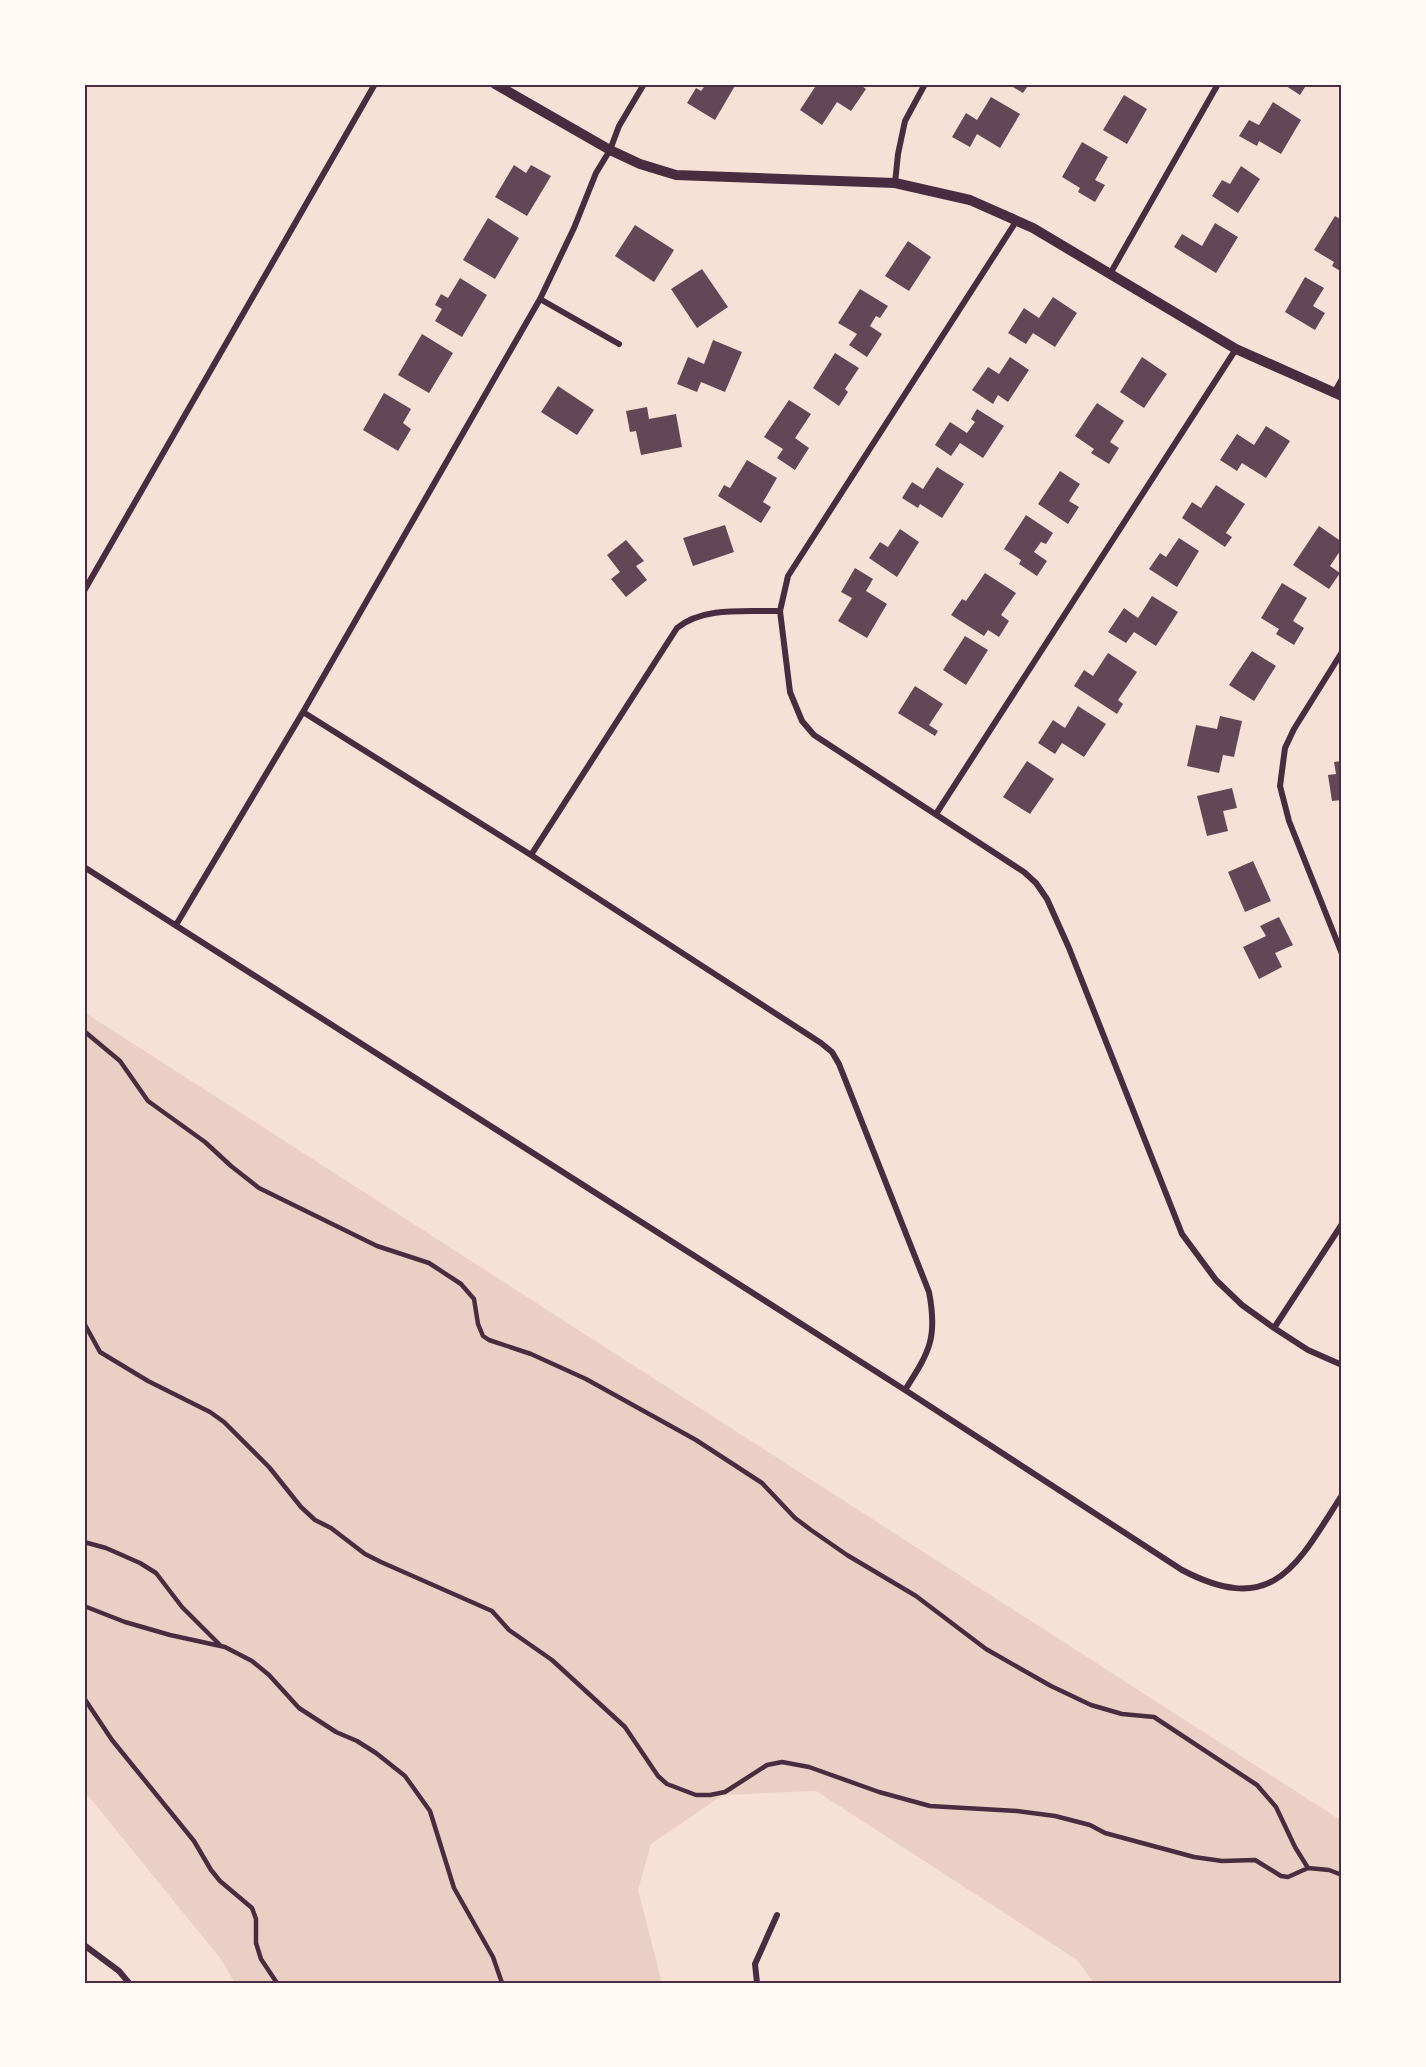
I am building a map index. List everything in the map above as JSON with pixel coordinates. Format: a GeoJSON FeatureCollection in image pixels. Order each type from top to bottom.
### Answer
{"type":"FeatureCollection","features":[{"type":"Feature","properties":{"kind":"street"},"geometry":{"type":"LineString","coordinates":[[84,591],[375,84]]}},
{"type":"Feature","properties":{"kind":"street"},"geometry":{"type":"LineString","coordinates":[[495,84],[610,150],[640,164],[676,175],[895,183],[970,200],[1017,219],[1236,349],[1338,395],[1342,379]]}},
{"type":"Feature","properties":{"kind":"street"},"geometry":{"type":"LineString","coordinates":[[176,925],[303,712],[540,299],[596,173],[610,150],[619,126],[644,84]]}},
{"type":"Feature","properties":{"kind":"street"},"geometry":{"type":"LineString","coordinates":[[895,183],[905,121],[925,84]]}},
{"type":"Feature","properties":{"kind":"street"},"geometry":{"type":"LineString","coordinates":[[1110,274],[1218,84]]}},
{"type":"Feature","properties":{"kind":"street"},"geometry":{"type":"LineString","coordinates":[[1017,219],[788,576],[780,611],[790,692],[802,721],[814,735],[1024,872],[1036,883],[1047,899],[1069,948],[1182,1234],[1216,1280],[1242,1305],[1308,1350],[1342,1365]]}},
{"type":"Feature","properties":{"kind":"street"},"geometry":{"type":"LineString","coordinates":[[540,299],[619,344]]}},
{"type":"Feature","properties":{"kind":"street"},"geometry":{"type":"LineString","coordinates":[[936,814],[1236,349]]}},
{"type":"Feature","properties":{"kind":"street"},"geometry":{"type":"LineString","coordinates":[[531,855],[677,628],[695,617],[707,615],[780,611]]}},
{"type":"Feature","properties":{"kind":"street"},"geometry":{"type":"LineString","coordinates":[[1342,652],[1309,702],[1289,739],[1282,764],[1280,786],[1289,822],[1342,954]]}},
{"type":"Feature","properties":{"kind":"street"},"geometry":{"type":"LineString","coordinates":[[303,712],[531,855],[832,1052],[839,1064],[929,1292],[934,1317],[933,1338],[905,1390]]}},
{"type":"Feature","properties":{"kind":"street"},"geometry":{"type":"LineString","coordinates":[[84,867],[905,1390],[1182,1570],[1203,1581],[1224,1587],[1244,1589],[1263,1586],[1290,1570],[1303,1556],[1342,1495]]}},
{"type":"Feature","properties":{"kind":"street"},"geometry":{"type":"LineString","coordinates":[[1274,1328],[1342,1224]]}},
{"type":"Feature","properties":{"kind":"street"},"geometry":{"type":"LineString","coordinates":[[757,1983],[755,1964],[777,1915]]}},
{"type":"Feature","properties":{"kind":"street"},"geometry":{"type":"LineString","coordinates":[[84,1945],[119,1971],[129,1983]]}},
{"type":"Feature","properties":{"kind":"lane"},"geometry":{"type":"LineString","coordinates":[[84,1031],[120,1060],[148,1101],[206,1142],[260,1188],[377,1246],[429,1263],[461,1284],[474,1299],[478,1324],[483,1336],[489,1340],[531,1354],[586,1379],[696,1440],[762,1483],[795,1518],[811,1530],[847,1555],[916,1596],[986,1649],[1051,1686],[1091,1705],[1122,1714],[1154,1717],[1257,1785],[1276,1807],[1308,1868]]}},
{"type":"Feature","properties":{"kind":"lane"},"geometry":{"type":"LineString","coordinates":[[84,1323],[100,1352],[148,1381],[210,1412],[224,1422],[269,1467],[315,1521],[331,1528],[365,1554],[405,1574],[492,1611],[509,1630],[552,1660],[625,1727],[658,1776],[668,1784],[696,1795],[710,1795],[725,1792],[767,1765],[782,1762],[809,1767],[879,1792],[930,1806],[1055,1816],[1090,1825],[1105,1833],[1194,1857],[1222,1861],[1255,1860],[1281,1876],[1288,1877],[1308,1868],[1329,1870],[1342,1875]]}},
{"type":"Feature","properties":{"kind":"lane"},"geometry":{"type":"LineString","coordinates":[[84,1542],[140,1563],[156,1573],[182,1607],[222,1646],[252,1661],[299,1708],[336,1732],[376,1753],[405,1776],[430,1811],[454,1888],[493,1957],[502,1983]]}},
{"type":"Feature","properties":{"kind":"lane"},"geometry":{"type":"LineString","coordinates":[[84,1606],[125,1622],[170,1635],[222,1646]]}},
{"type":"Feature","properties":{"kind":"lane"},"geometry":{"type":"LineString","coordinates":[[84,1698],[112,1740],[195,1841],[210,1870],[252,1908],[256,1919],[256,1944],[261,1959],[277,1983]]}},
{"type":"Feature","properties":{"kind":"shaded area"},"geometry":{"type":"Polygon","coordinates":[[[84,1012],[1342,1821],[1342,1983],[1094,1983],[1077,1960],[816,1791],[723,1795],[651,1844],[638,1890],[662,1983],[235,1983],[220,1958],[84,1793],[84,1012]]]}},
{"type":"Feature","properties":{"kind":"building"},"geometry":{"type":"Polygon","coordinates":[[[706,84],[736,84],[715,120],[687,103],[696,88],[701,91],[706,84]]]}},
{"type":"Feature","properties":{"kind":"building"},"geometry":{"type":"Polygon","coordinates":[[[817,84],[859,84],[866,89],[851,111],[837,102],[822,125],[800,110],[817,84]]]}},
{"type":"Feature","properties":{"kind":"building"},"geometry":{"type":"Polygon","coordinates":[[[1008,84],[1029,84],[1023,93],[1008,84]]]}},
{"type":"Feature","properties":{"kind":"building"},"geometry":{"type":"Polygon","coordinates":[[[1283,84],[1307,84],[1300,95],[1283,84]]]}},
{"type":"Feature","properties":{"kind":"building"},"geometry":{"type":"Polygon","coordinates":[[[1124,95],[1147,109],[1127,144],[1103,130],[1124,95]]]}},
{"type":"Feature","properties":{"kind":"building"},"geometry":{"type":"Polygon","coordinates":[[[991,97],[1020,114],[1000,148],[977,134],[970,147],[952,137],[966,113],[977,120],[991,97]]]}},
{"type":"Feature","properties":{"kind":"building"},"geometry":{"type":"Polygon","coordinates":[[[1273,102],[1301,120],[1281,154],[1259,141],[1257,146],[1239,136],[1249,120],[1259,125],[1273,102]]]}},
{"type":"Feature","properties":{"kind":"building"},"geometry":{"type":"Polygon","coordinates":[[[1082,142],[1108,157],[1095,180],[1105,185],[1095,202],[1078,192],[1080,188],[1062,177],[1082,142]]]}},
{"type":"Feature","properties":{"kind":"building"},"geometry":{"type":"Polygon","coordinates":[[[514,165],[526,173],[531,165],[551,176],[527,216],[495,197],[514,165]]]}},
{"type":"Feature","properties":{"kind":"building"},"geometry":{"type":"Polygon","coordinates":[[[1241,166],[1260,179],[1238,213],[1212,196],[1222,180],[1230,184],[1241,166]]]}},
{"type":"Feature","properties":{"kind":"building"},"geometry":{"type":"Polygon","coordinates":[[[1335,216],[1342,220],[1342,272],[1332,266],[1334,262],[1314,250],[1335,216]]]}},
{"type":"Feature","properties":{"kind":"building"},"geometry":{"type":"Polygon","coordinates":[[[488,218],[519,238],[495,279],[463,260],[488,218]]]}},
{"type":"Feature","properties":{"kind":"building"},"geometry":{"type":"Polygon","coordinates":[[[1215,223],[1238,237],[1216,273],[1174,247],[1182,234],[1202,246],[1215,223]]]}},
{"type":"Feature","properties":{"kind":"building"},"geometry":{"type":"Polygon","coordinates":[[[635,225],[674,250],[654,282],[615,256],[635,225]]]}},
{"type":"Feature","properties":{"kind":"building"},"geometry":{"type":"Polygon","coordinates":[[[908,241],[931,257],[909,291],[885,276],[908,241]]]}},
{"type":"Feature","properties":{"kind":"building"},"geometry":{"type":"Polygon","coordinates":[[[702,269],[728,307],[697,328],[671,289],[702,269]]]}},
{"type":"Feature","properties":{"kind":"building"},"geometry":{"type":"Polygon","coordinates":[[[1305,277],[1324,288],[1313,306],[1325,313],[1315,330],[1285,312],[1305,277]]]}},
{"type":"Feature","properties":{"kind":"building"},"geometry":{"type":"Polygon","coordinates":[[[460,278],[487,295],[462,337],[435,321],[442,309],[435,305],[441,294],[448,298],[460,278]]]}},
{"type":"Feature","properties":{"kind":"building"},"geometry":{"type":"Polygon","coordinates":[[[860,289],[888,306],[880,318],[876,316],[870,326],[882,334],[867,357],[849,345],[857,334],[838,323],[860,289]]]}},
{"type":"Feature","properties":{"kind":"building"},"geometry":{"type":"Polygon","coordinates":[[[1053,297],[1077,313],[1055,347],[1033,333],[1026,344],[1008,333],[1024,308],[1039,318],[1053,297]]]}},
{"type":"Feature","properties":{"kind":"building"},"geometry":{"type":"Polygon","coordinates":[[[422,334],[453,353],[429,393],[398,375],[422,334]]]}},
{"type":"Feature","properties":{"kind":"building"},"geometry":{"type":"Polygon","coordinates":[[[713,340],[742,352],[725,392],[701,382],[697,392],[677,384],[688,357],[704,364],[713,340]]]}},
{"type":"Feature","properties":{"kind":"building"},"geometry":{"type":"Polygon","coordinates":[[[835,353],[859,368],[845,389],[848,392],[839,406],[813,388],[835,353]]]}},
{"type":"Feature","properties":{"kind":"building"},"geometry":{"type":"Polygon","coordinates":[[[1010,357],[1029,370],[1008,402],[998,395],[993,404],[972,390],[988,367],[999,374],[1010,357]]]}},
{"type":"Feature","properties":{"kind":"building"},"geometry":{"type":"Polygon","coordinates":[[[1142,357],[1167,374],[1144,408],[1120,392],[1142,357]]]}},
{"type":"Feature","properties":{"kind":"building"},"geometry":{"type":"Polygon","coordinates":[[[558,386],[594,410],[577,435],[541,412],[558,386]]]}},
{"type":"Feature","properties":{"kind":"building"},"geometry":{"type":"Polygon","coordinates":[[[384,393],[411,409],[403,423],[411,429],[398,451],[363,430],[384,393]]]}},
{"type":"Feature","properties":{"kind":"building"},"geometry":{"type":"Polygon","coordinates":[[[789,400],[811,414],[795,438],[809,448],[795,470],[777,458],[783,449],[764,437],[789,400]]]}},
{"type":"Feature","properties":{"kind":"building"},"geometry":{"type":"Polygon","coordinates":[[[1097,403],[1124,421],[1110,442],[1119,448],[1109,464],[1091,453],[1094,449],[1075,436],[1097,403]]]}},
{"type":"Feature","properties":{"kind":"building"},"geometry":{"type":"Polygon","coordinates":[[[647,407],[649,419],[676,414],[682,447],[641,455],[636,431],[630,432],[626,411],[647,407]]]}},
{"type":"Feature","properties":{"kind":"building"},"geometry":{"type":"Polygon","coordinates":[[[977,409],[1004,426],[983,458],[960,443],[951,456],[935,445],[950,422],[967,433],[975,422],[971,419],[977,409]]]}},
{"type":"Feature","properties":{"kind":"building"},"geometry":{"type":"Polygon","coordinates":[[[1266,426],[1290,441],[1266,478],[1242,463],[1237,471],[1220,460],[1237,434],[1254,445],[1266,426]]]}},
{"type":"Feature","properties":{"kind":"building"},"geometry":{"type":"Polygon","coordinates":[[[747,460],[777,478],[763,502],[771,507],[761,523],[718,496],[724,485],[730,488],[747,460]]]}},
{"type":"Feature","properties":{"kind":"building"},"geometry":{"type":"Polygon","coordinates":[[[937,467],[964,484],[942,518],[920,504],[918,508],[902,498],[912,482],[923,489],[937,467]]]}},
{"type":"Feature","properties":{"kind":"building"},"geometry":{"type":"Polygon","coordinates":[[[1060,471],[1080,484],[1069,501],[1079,507],[1068,524],[1038,504],[1060,471]]]}},
{"type":"Feature","properties":{"kind":"building"},"geometry":{"type":"Polygon","coordinates":[[[1216,485],[1245,504],[1226,533],[1232,537],[1225,547],[1182,518],[1192,502],[1201,508],[1216,485]]]}},
{"type":"Feature","properties":{"kind":"building"},"geometry":{"type":"Polygon","coordinates":[[[1026,515],[1053,533],[1046,544],[1041,542],[1034,552],[1047,561],[1037,576],[1019,564],[1021,560],[1004,549],[1026,515]]]}},
{"type":"Feature","properties":{"kind":"building"},"geometry":{"type":"Polygon","coordinates":[[[725,525],[734,552],[693,566],[683,538],[725,525]]]}},
{"type":"Feature","properties":{"kind":"building"},"geometry":{"type":"Polygon","coordinates":[[[1319,526],[1342,542],[1342,548],[1330,566],[1340,573],[1329,589],[1293,565],[1319,526]]]}},
{"type":"Feature","properties":{"kind":"building"},"geometry":{"type":"Polygon","coordinates":[[[900,529],[919,542],[897,577],[869,558],[880,542],[888,547],[900,529]]]}},
{"type":"Feature","properties":{"kind":"building"},"geometry":{"type":"Polygon","coordinates":[[[1179,538],[1199,551],[1177,587],[1149,569],[1160,553],[1166,557],[1179,538]]]}},
{"type":"Feature","properties":{"kind":"building"},"geometry":{"type":"Polygon","coordinates":[[[626,540],[644,561],[636,566],[647,580],[626,597],[611,579],[620,572],[607,555],[626,540]]]}},
{"type":"Feature","properties":{"kind":"building"},"geometry":{"type":"Polygon","coordinates":[[[855,568],[873,579],[866,591],[887,604],[867,638],[838,621],[852,598],[841,592],[855,568]]]}},
{"type":"Feature","properties":{"kind":"building"},"geometry":{"type":"Polygon","coordinates":[[[985,573],[1016,593],[1001,615],[1009,621],[999,637],[988,630],[984,636],[951,615],[962,599],[966,601],[985,573]]]}},
{"type":"Feature","properties":{"kind":"building"},"geometry":{"type":"Polygon","coordinates":[[[1282,583],[1307,598],[1293,621],[1304,628],[1294,645],[1276,634],[1279,629],[1261,618],[1282,583]]]}},
{"type":"Feature","properties":{"kind":"building"},"geometry":{"type":"Polygon","coordinates":[[[1152,596],[1178,612],[1156,646],[1134,632],[1126,643],[1108,632],[1124,608],[1138,618],[1152,596]]]}},
{"type":"Feature","properties":{"kind":"building"},"geometry":{"type":"Polygon","coordinates":[[[965,636],[988,650],[966,685],[943,670],[965,636]]]}},
{"type":"Feature","properties":{"kind":"building"},"geometry":{"type":"Polygon","coordinates":[[[1252,651],[1276,666],[1254,701],[1229,685],[1252,651]]]}},
{"type":"Feature","properties":{"kind":"building"},"geometry":{"type":"Polygon","coordinates":[[[1108,653],[1137,672],[1118,700],[1123,704],[1117,714],[1074,686],[1084,670],[1093,676],[1108,653]]]}},
{"type":"Feature","properties":{"kind":"building"},"geometry":{"type":"Polygon","coordinates":[[[915,686],[943,704],[929,725],[938,731],[935,736],[898,713],[915,686]]]}},
{"type":"Feature","properties":{"kind":"building"},"geometry":{"type":"Polygon","coordinates":[[[1078,706],[1106,724],[1084,757],[1062,743],[1055,754],[1038,743],[1053,720],[1065,728],[1078,706]]]}},
{"type":"Feature","properties":{"kind":"building"},"geometry":{"type":"Polygon","coordinates":[[[1220,716],[1242,721],[1234,757],[1223,755],[1219,773],[1187,766],[1196,725],[1217,729],[1220,716]]]}},
{"type":"Feature","properties":{"kind":"building"},"geometry":{"type":"Polygon","coordinates":[[[1027,761],[1054,779],[1030,814],[1003,797],[1027,761]]]}},
{"type":"Feature","properties":{"kind":"building"},"geometry":{"type":"Polygon","coordinates":[[[1342,761],[1342,800],[1332,801],[1328,775],[1336,774],[1334,762],[1342,761]]]}},
{"type":"Feature","properties":{"kind":"building"},"geometry":{"type":"Polygon","coordinates":[[[1232,788],[1237,808],[1223,811],[1228,831],[1207,836],[1197,796],[1232,788]]]}},
{"type":"Feature","properties":{"kind":"building"},"geometry":{"type":"Polygon","coordinates":[[[1253,861],[1271,901],[1245,912],[1228,872],[1253,861]]]}},
{"type":"Feature","properties":{"kind":"building"},"geometry":{"type":"Polygon","coordinates":[[[1279,917],[1293,945],[1275,953],[1282,967],[1259,979],[1243,947],[1266,936],[1260,926],[1279,917]]]}}]}
